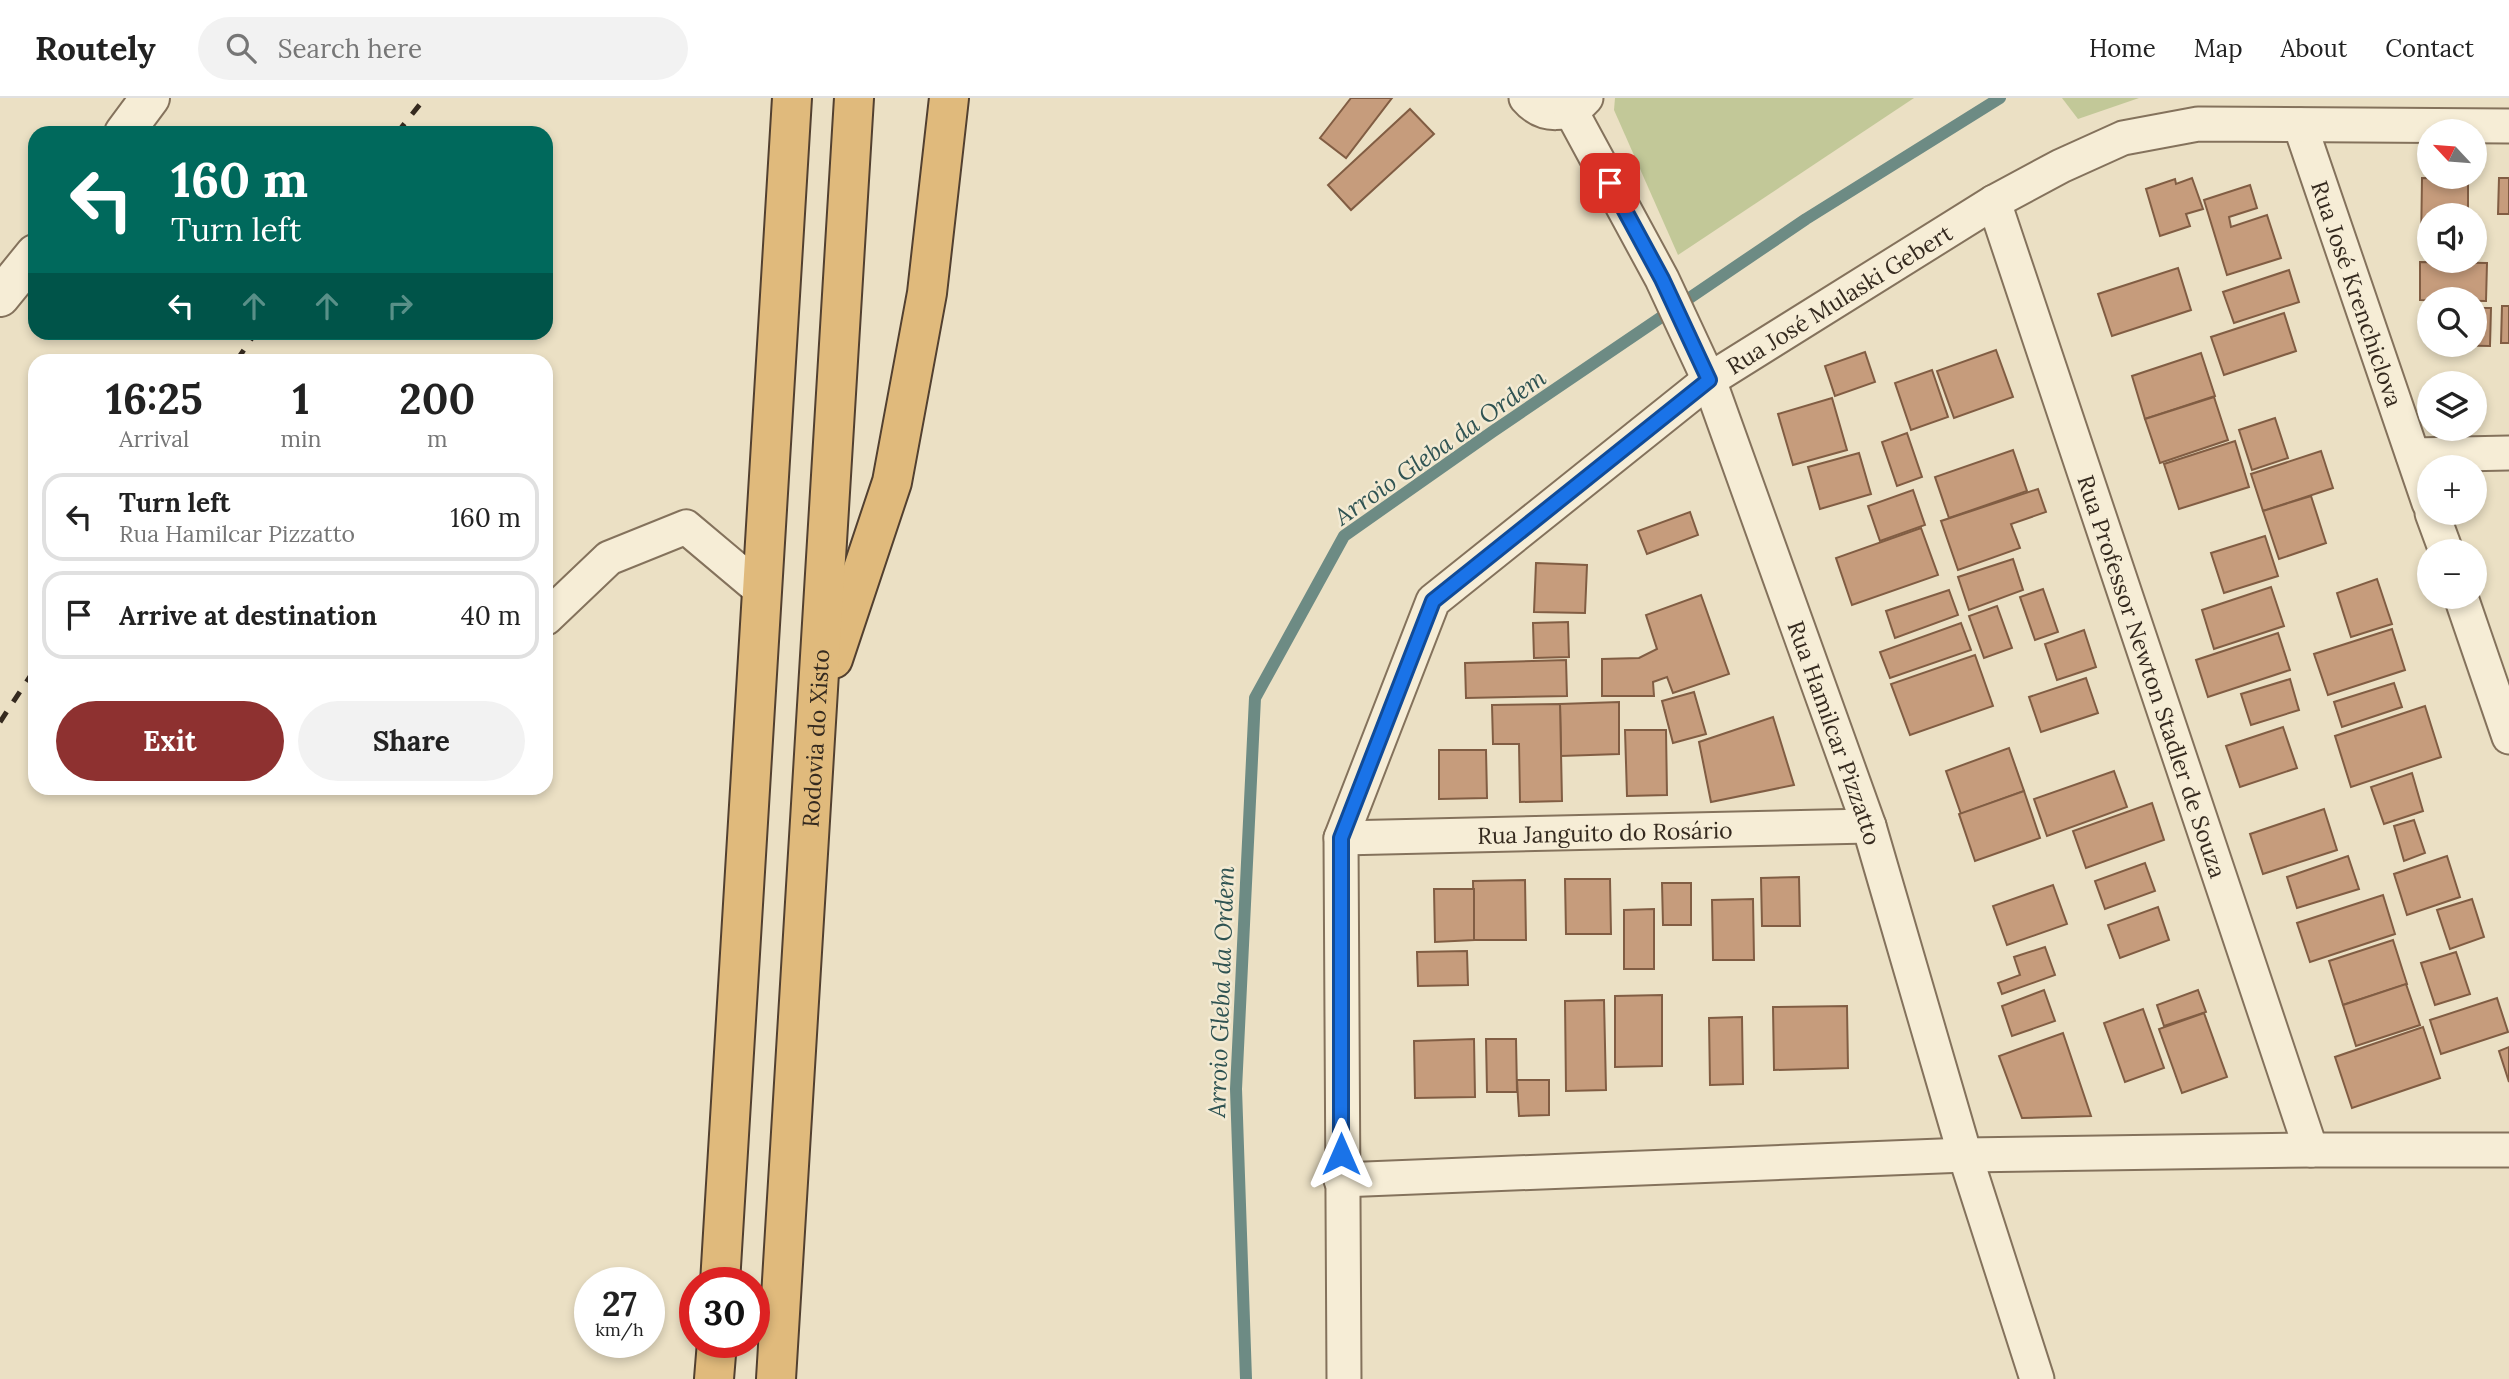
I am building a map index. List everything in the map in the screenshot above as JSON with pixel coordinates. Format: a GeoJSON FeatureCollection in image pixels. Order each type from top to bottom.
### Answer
{"type":"FeatureCollection","features":[{"type":"Feature","properties":{"kind":"highway"},"geometry":{"type":"LineString","coordinates":[[721,1267],[792,98]]}},
{"type":"Feature","properties":{"kind":"highway","name":"Rodovia do Xisto"},"geometry":{"type":"LineString","coordinates":[[776,1379],[854,98]]}},
{"type":"Feature","properties":{"kind":"highway"},"geometry":{"type":"LineString","coordinates":[[816,710],[892,482],[927,293],[949,98]]}},
{"type":"Feature","properties":{"kind":"highway"},"geometry":{"type":"LineString","coordinates":[[715,1379],[716,1358]]}},
{"type":"Feature","properties":{"kind":"street"},"geometry":{"type":"LineString","coordinates":[[129,126],[150,98]]}},
{"type":"Feature","properties":{"kind":"street"},"geometry":{"type":"LineString","coordinates":[[1526,98],[1547,113],[1579,104]]}},
{"type":"Feature","properties":{"kind":"street","name":"Rua Hamilcar Pizzatto"},"geometry":{"type":"LineString","coordinates":[[1579,104],[1705,371],[1869,826],[1965,1155],[2037,1379]]}},
{"type":"Feature","properties":{"kind":"street","name":"Rua José Mulaski Gebert"},"geometry":{"type":"LineString","coordinates":[[1344,1379],[1341,838],[1433,601],[1705,371],[1994,202],[2061,166],[2123,138],[2198,124],[2509,126]]}},
{"type":"Feature","properties":{"kind":"street","name":"Rua José Krenchiclova"},"geometry":{"type":"LineString","coordinates":[[2300,125],[2417,468]]}},
{"type":"Feature","properties":{"kind":"street","name":"Rua Professor Newton Stadler de Souza"},"geometry":{"type":"LineString","coordinates":[[1994,202],[2311,1150]]}},
{"type":"Feature","properties":{"kind":"street"},"geometry":{"type":"LineString","coordinates":[[0,297],[28,263]]}},
{"type":"Feature","properties":{"kind":"street"},"geometry":{"type":"LineString","coordinates":[[2413,456],[2509,453]]}},
{"type":"Feature","properties":{"kind":"street"},"geometry":{"type":"LineString","coordinates":[[553,611],[609,558],[686,527],[762,591]]}},
{"type":"Feature","properties":{"kind":"street"},"geometry":{"type":"LineString","coordinates":[[2465,609],[2509,737]]}},
{"type":"Feature","properties":{"kind":"street","name":"Rua Janguito do Rosário"},"geometry":{"type":"LineString","coordinates":[[1341,838],[1869,826]]}},
{"type":"Feature","properties":{"kind":"street"},"geometry":{"type":"LineString","coordinates":[[1341,1180],[1965,1155],[2509,1150]]}},
{"type":"Feature","properties":{"kind":"green space"},"geometry":{"type":"Polygon","coordinates":[[[1615,98],[1914,98],[1678,255],[1614,110],[1615,98]]]}},
{"type":"Feature","properties":{"kind":"green space"},"geometry":{"type":"Polygon","coordinates":[[[2062,98],[2139,98],[2078,119],[2062,98]]]}},
{"type":"Feature","properties":{"kind":"building"},"geometry":{"type":"Polygon","coordinates":[[[1351,98],[1392,98],[1346,158],[1320,138],[1351,98]]]}},
{"type":"Feature","properties":{"kind":"building"},"geometry":{"type":"Polygon","coordinates":[[[1410,109],[1434,134],[1351,210],[1328,185],[1410,109]]]}},
{"type":"Feature","properties":{"kind":"building"},"geometry":{"type":"Polygon","coordinates":[[[2192,178],[2203,209],[2186,214],[2190,226],[2160,236],[2146,189],[2175,179],[2176,184],[2192,178]]]}},
{"type":"Feature","properties":{"kind":"building"},"geometry":{"type":"Polygon","coordinates":[[[2499,178],[2509,178],[2509,214],[2498,214],[2499,178]]]}},
{"type":"Feature","properties":{"kind":"building"},"geometry":{"type":"Polygon","coordinates":[[[2250,185],[2257,208],[2229,217],[2231,227],[2267,215],[2281,258],[2227,275],[2204,200],[2250,185]]]}},
{"type":"Feature","properties":{"kind":"building"},"geometry":{"type":"Polygon","coordinates":[[[2422,189],[2468,189],[2468,203],[2422,203],[2422,189]]]}},
{"type":"Feature","properties":{"kind":"building"},"geometry":{"type":"Polygon","coordinates":[[[2178,268],[2191,310],[2112,336],[2098,294],[2178,268]]]}},
{"type":"Feature","properties":{"kind":"building"},"geometry":{"type":"Polygon","coordinates":[[[2289,270],[2299,302],[2234,323],[2223,292],[2289,270]]]}},
{"type":"Feature","properties":{"kind":"building"},"geometry":{"type":"Polygon","coordinates":[[[2420,273],[2487,273],[2486,287],[2420,287],[2420,273]]]}},
{"type":"Feature","properties":{"kind":"building"},"geometry":{"type":"Polygon","coordinates":[[[2502,306],[2509,306],[2509,343],[2501,343],[2502,306]]]}},
{"type":"Feature","properties":{"kind":"building"},"geometry":{"type":"Polygon","coordinates":[[[2487,308],[2491,308],[2490,346],[2487,346],[2487,308]]]}},
{"type":"Feature","properties":{"kind":"building"},"geometry":{"type":"Polygon","coordinates":[[[2284,313],[2296,351],[2224,375],[2211,337],[2284,313]]]}},
{"type":"Feature","properties":{"kind":"building"},"geometry":{"type":"Polygon","coordinates":[[[1996,350],[2013,397],[1954,418],[1937,371],[1996,350]]]}},
{"type":"Feature","properties":{"kind":"building"},"geometry":{"type":"Polygon","coordinates":[[[1865,352],[1875,382],[1835,396],[1825,366],[1865,352]]]}},
{"type":"Feature","properties":{"kind":"building"},"geometry":{"type":"Polygon","coordinates":[[[2201,353],[2215,396],[2145,419],[2132,376],[2201,353]]]}},
{"type":"Feature","properties":{"kind":"building"},"geometry":{"type":"Polygon","coordinates":[[[1932,370],[1948,417],[1911,430],[1895,383],[1932,370]]]}},
{"type":"Feature","properties":{"kind":"building"},"geometry":{"type":"Polygon","coordinates":[[[2214,397],[2228,440],[2160,463],[2145,419],[2214,397]]]}},
{"type":"Feature","properties":{"kind":"building"},"geometry":{"type":"Polygon","coordinates":[[[1832,398],[1847,450],[1793,465],[1778,414],[1832,398]]]}},
{"type":"Feature","properties":{"kind":"building"},"geometry":{"type":"Polygon","coordinates":[[[2275,418],[2288,458],[2252,470],[2239,430],[2275,418]]]}},
{"type":"Feature","properties":{"kind":"building"},"geometry":{"type":"Polygon","coordinates":[[[1907,433],[1922,477],[1897,486],[1882,442],[1907,433]]]}},
{"type":"Feature","properties":{"kind":"building"},"geometry":{"type":"Polygon","coordinates":[[[2235,441],[2249,487],[2179,509],[2164,464],[2235,441]]]}},
{"type":"Feature","properties":{"kind":"building"},"geometry":{"type":"Polygon","coordinates":[[[2013,450],[2027,491],[1949,518],[1935,477],[2013,450]]]}},
{"type":"Feature","properties":{"kind":"building"},"geometry":{"type":"Polygon","coordinates":[[[2321,451],[2333,488],[2263,511],[2251,474],[2321,451]]]}},
{"type":"Feature","properties":{"kind":"building"},"geometry":{"type":"Polygon","coordinates":[[[1859,453],[1871,494],[1820,509],[1808,467],[1859,453]]]}},
{"type":"Feature","properties":{"kind":"building"},"geometry":{"type":"Polygon","coordinates":[[[2038,489],[2046,512],[2011,524],[2020,548],[1958,570],[1941,521],[2038,489]]]}},
{"type":"Feature","properties":{"kind":"building"},"geometry":{"type":"Polygon","coordinates":[[[1913,490],[1925,525],[1880,541],[1868,506],[1913,490]]]}},
{"type":"Feature","properties":{"kind":"building"},"geometry":{"type":"Polygon","coordinates":[[[2311,496],[2326,543],[2279,559],[2263,511],[2311,496]]]}},
{"type":"Feature","properties":{"kind":"building"},"geometry":{"type":"Polygon","coordinates":[[[1690,512],[1698,535],[1647,554],[1638,531],[1690,512]]]}},
{"type":"Feature","properties":{"kind":"building"},"geometry":{"type":"Polygon","coordinates":[[[1921,528],[1938,575],[1852,605],[1836,558],[1921,528]]]}},
{"type":"Feature","properties":{"kind":"building"},"geometry":{"type":"Polygon","coordinates":[[[2265,536],[2278,576],[2224,593],[2211,553],[2265,536]]]}},
{"type":"Feature","properties":{"kind":"building"},"geometry":{"type":"Polygon","coordinates":[[[2013,559],[2023,590],[1969,610],[1958,577],[2013,559]]]}},
{"type":"Feature","properties":{"kind":"building"},"geometry":{"type":"Polygon","coordinates":[[[1536,563],[1587,565],[1585,613],[1534,612],[1536,563]]]}},
{"type":"Feature","properties":{"kind":"building"},"geometry":{"type":"Polygon","coordinates":[[[2377,579],[2392,624],[2351,637],[2337,593],[2377,579]]]}},
{"type":"Feature","properties":{"kind":"building"},"geometry":{"type":"Polygon","coordinates":[[[2271,587],[2284,626],[2214,649],[2202,610],[2271,587]]]}},
{"type":"Feature","properties":{"kind":"building"},"geometry":{"type":"Polygon","coordinates":[[[2043,589],[2058,632],[2035,640],[2020,597],[2043,589]]]}},
{"type":"Feature","properties":{"kind":"building"},"geometry":{"type":"Polygon","coordinates":[[[1949,590],[1958,615],[1895,638],[1886,611],[1949,590]]]}},
{"type":"Feature","properties":{"kind":"building"},"geometry":{"type":"Polygon","coordinates":[[[1701,595],[1729,674],[1673,693],[1667,677],[1653,682],[1654,696],[1602,696],[1602,659],[1639,658],[1657,649],[1646,615],[1701,595]]]}},
{"type":"Feature","properties":{"kind":"building"},"geometry":{"type":"Polygon","coordinates":[[[1997,606],[2012,648],[1984,658],[1969,616],[1997,606]]]}},
{"type":"Feature","properties":{"kind":"building"},"geometry":{"type":"Polygon","coordinates":[[[1568,622],[1569,657],[1534,658],[1533,623],[1568,622]]]}},
{"type":"Feature","properties":{"kind":"building"},"geometry":{"type":"Polygon","coordinates":[[[1961,623],[1971,650],[1890,678],[1880,652],[1961,623]]]}},
{"type":"Feature","properties":{"kind":"building"},"geometry":{"type":"Polygon","coordinates":[[[2392,629],[2405,670],[2328,695],[2314,654],[2392,629]]]}},
{"type":"Feature","properties":{"kind":"building"},"geometry":{"type":"Polygon","coordinates":[[[2084,630],[2096,667],[2057,680],[2045,644],[2084,630]]]}},
{"type":"Feature","properties":{"kind":"building"},"geometry":{"type":"Polygon","coordinates":[[[2278,633],[2290,670],[2208,697],[2196,660],[2278,633]]]}},
{"type":"Feature","properties":{"kind":"building"},"geometry":{"type":"Polygon","coordinates":[[[1975,655],[1993,706],[1910,735],[1891,684],[1975,655]]]}},
{"type":"Feature","properties":{"kind":"building"},"geometry":{"type":"Polygon","coordinates":[[[1566,660],[1567,696],[1466,698],[1465,663],[1566,660]]]}},
{"type":"Feature","properties":{"kind":"building"},"geometry":{"type":"Polygon","coordinates":[[[2086,678],[2098,713],[2041,732],[2029,697],[2086,678]]]}},
{"type":"Feature","properties":{"kind":"building"},"geometry":{"type":"Polygon","coordinates":[[[2290,679],[2299,710],[2251,725],[2241,694],[2290,679]]]}},
{"type":"Feature","properties":{"kind":"building"},"geometry":{"type":"Polygon","coordinates":[[[2394,683],[2402,707],[2342,727],[2334,702],[2394,683]]]}},
{"type":"Feature","properties":{"kind":"building"},"geometry":{"type":"Polygon","coordinates":[[[1694,692],[1706,734],[1673,743],[1662,701],[1694,692]]]}},
{"type":"Feature","properties":{"kind":"building"},"geometry":{"type":"Polygon","coordinates":[[[1619,702],[1619,754],[1561,756],[1560,704],[1619,702]]]}},
{"type":"Feature","properties":{"kind":"building"},"geometry":{"type":"Polygon","coordinates":[[[1560,704],[1562,801],[1520,802],[1519,744],[1493,744],[1492,705],[1560,704]]]}},
{"type":"Feature","properties":{"kind":"building"},"geometry":{"type":"Polygon","coordinates":[[[2425,706],[2441,757],[2351,787],[2335,736],[2425,706]]]}},
{"type":"Feature","properties":{"kind":"building"},"geometry":{"type":"Polygon","coordinates":[[[1773,717],[1794,785],[1711,802],[1699,742],[1773,717]]]}},
{"type":"Feature","properties":{"kind":"building"},"geometry":{"type":"Polygon","coordinates":[[[2283,727],[2297,768],[2240,787],[2226,746],[2283,727]]]}},
{"type":"Feature","properties":{"kind":"building"},"geometry":{"type":"Polygon","coordinates":[[[1625,730],[1666,730],[1667,795],[1627,796],[1625,730]]]}},
{"type":"Feature","properties":{"kind":"building"},"geometry":{"type":"Polygon","coordinates":[[[2009,748],[2024,791],[1961,814],[1946,771],[2009,748]]]}},
{"type":"Feature","properties":{"kind":"building"},"geometry":{"type":"Polygon","coordinates":[[[1439,750],[1486,750],[1487,798],[1439,799],[1439,750]]]}},
{"type":"Feature","properties":{"kind":"building"},"geometry":{"type":"Polygon","coordinates":[[[2114,771],[2127,807],[2047,836],[2034,799],[2114,771]]]}},
{"type":"Feature","properties":{"kind":"building"},"geometry":{"type":"Polygon","coordinates":[[[2412,773],[2423,811],[2384,824],[2371,787],[2412,773]]]}},
{"type":"Feature","properties":{"kind":"building"},"geometry":{"type":"Polygon","coordinates":[[[2024,791],[2040,838],[1975,861],[1959,814],[2024,791]]]}},
{"type":"Feature","properties":{"kind":"building"},"geometry":{"type":"Polygon","coordinates":[[[2152,803],[2164,840],[2086,868],[2073,831],[2152,803]]]}},
{"type":"Feature","properties":{"kind":"building"},"geometry":{"type":"Polygon","coordinates":[[[2324,809],[2337,850],[2263,874],[2250,834],[2324,809]]]}},
{"type":"Feature","properties":{"kind":"building"},"geometry":{"type":"Polygon","coordinates":[[[2414,820],[2425,853],[2404,861],[2394,826],[2414,820]]]}},
{"type":"Feature","properties":{"kind":"building"},"geometry":{"type":"Polygon","coordinates":[[[2348,856],[2359,889],[2297,908],[2287,877],[2348,856]]]}},
{"type":"Feature","properties":{"kind":"building"},"geometry":{"type":"Polygon","coordinates":[[[2447,856],[2460,897],[2407,915],[2394,874],[2447,856]]]}},
{"type":"Feature","properties":{"kind":"building"},"geometry":{"type":"Polygon","coordinates":[[[2145,863],[2155,891],[2105,909],[2095,881],[2145,863]]]}},
{"type":"Feature","properties":{"kind":"building"},"geometry":{"type":"Polygon","coordinates":[[[1799,877],[1800,926],[1762,926],[1761,878],[1799,877]]]}},
{"type":"Feature","properties":{"kind":"building"},"geometry":{"type":"Polygon","coordinates":[[[1565,879],[1610,879],[1611,934],[1566,934],[1565,879]]]}},
{"type":"Feature","properties":{"kind":"building"},"geometry":{"type":"Polygon","coordinates":[[[1525,880],[1526,940],[1474,940],[1473,881],[1525,880]]]}},
{"type":"Feature","properties":{"kind":"building"},"geometry":{"type":"Polygon","coordinates":[[[1662,883],[1691,883],[1691,925],[1663,925],[1662,883]]]}},
{"type":"Feature","properties":{"kind":"building"},"geometry":{"type":"Polygon","coordinates":[[[2053,885],[2067,924],[2007,945],[1993,906],[2053,885]]]}},
{"type":"Feature","properties":{"kind":"building"},"geometry":{"type":"Polygon","coordinates":[[[1434,889],[1474,889],[1474,940],[1435,942],[1434,889]]]}},
{"type":"Feature","properties":{"kind":"building"},"geometry":{"type":"Polygon","coordinates":[[[2383,895],[2395,934],[2310,962],[2297,923],[2383,895]]]}},
{"type":"Feature","properties":{"kind":"building"},"geometry":{"type":"Polygon","coordinates":[[[1753,899],[1754,960],[1713,960],[1712,900],[1753,899]]]}},
{"type":"Feature","properties":{"kind":"building"},"geometry":{"type":"Polygon","coordinates":[[[2472,899],[2484,937],[2450,949],[2437,910],[2472,899]]]}},
{"type":"Feature","properties":{"kind":"building"},"geometry":{"type":"Polygon","coordinates":[[[2158,907],[2169,940],[2120,958],[2108,925],[2158,907]]]}},
{"type":"Feature","properties":{"kind":"building"},"geometry":{"type":"Polygon","coordinates":[[[1654,909],[1654,969],[1624,969],[1624,910],[1654,909]]]}},
{"type":"Feature","properties":{"kind":"building"},"geometry":{"type":"Polygon","coordinates":[[[2393,940],[2407,984],[2343,1005],[2329,961],[2393,940]]]}},
{"type":"Feature","properties":{"kind":"building"},"geometry":{"type":"Polygon","coordinates":[[[2045,947],[2055,975],[2002,994],[1998,983],[2020,975],[2014,957],[2045,947]]]}},
{"type":"Feature","properties":{"kind":"building"},"geometry":{"type":"Polygon","coordinates":[[[1467,951],[1468,985],[1418,986],[1417,952],[1467,951]]]}},
{"type":"Feature","properties":{"kind":"building"},"geometry":{"type":"Polygon","coordinates":[[[2456,952],[2470,994],[2435,1005],[2421,963],[2456,952]]]}},
{"type":"Feature","properties":{"kind":"building"},"geometry":{"type":"Polygon","coordinates":[[[2406,984],[2420,1025],[2356,1046],[2343,1005],[2406,984]]]}},
{"type":"Feature","properties":{"kind":"building"},"geometry":{"type":"Polygon","coordinates":[[[2044,990],[2055,1021],[2012,1036],[2002,1006],[2044,990]]]}},
{"type":"Feature","properties":{"kind":"building"},"geometry":{"type":"Polygon","coordinates":[[[2198,990],[2206,1012],[2164,1026],[2157,1005],[2198,990]]]}},
{"type":"Feature","properties":{"kind":"building"},"geometry":{"type":"Polygon","coordinates":[[[1662,995],[1662,1066],[1615,1067],[1615,996],[1662,995]]]}},
{"type":"Feature","properties":{"kind":"building"},"geometry":{"type":"Polygon","coordinates":[[[2497,998],[2508,1032],[2441,1054],[2430,1020],[2497,998]]]}},
{"type":"Feature","properties":{"kind":"building"},"geometry":{"type":"Polygon","coordinates":[[[1604,1000],[1606,1090],[1566,1091],[1565,1001],[1604,1000]]]}},
{"type":"Feature","properties":{"kind":"building"},"geometry":{"type":"Polygon","coordinates":[[[1847,1006],[1848,1068],[1774,1070],[1773,1007],[1847,1006]]]}},
{"type":"Feature","properties":{"kind":"building"},"geometry":{"type":"Polygon","coordinates":[[[2143,1009],[2164,1068],[2125,1082],[2104,1023],[2143,1009]]]}},
{"type":"Feature","properties":{"kind":"building"},"geometry":{"type":"Polygon","coordinates":[[[2204,1013],[2227,1077],[2182,1093],[2159,1029],[2204,1013]]]}},
{"type":"Feature","properties":{"kind":"building"},"geometry":{"type":"Polygon","coordinates":[[[1742,1017],[1743,1084],[1710,1085],[1709,1018],[1742,1017]]]}},
{"type":"Feature","properties":{"kind":"building"},"geometry":{"type":"Polygon","coordinates":[[[2423,1027],[2440,1078],[2352,1108],[2335,1057],[2423,1027]]]}},
{"type":"Feature","properties":{"kind":"building"},"geometry":{"type":"Polygon","coordinates":[[[2063,1033],[2091,1116],[2022,1118],[1999,1056],[2063,1033]]]}},
{"type":"Feature","properties":{"kind":"building"},"geometry":{"type":"Polygon","coordinates":[[[1474,1039],[1475,1097],[1415,1098],[1414,1041],[1474,1039]]]}},
{"type":"Feature","properties":{"kind":"building"},"geometry":{"type":"Polygon","coordinates":[[[1486,1039],[1516,1039],[1517,1092],[1487,1092],[1486,1039]]]}},
{"type":"Feature","properties":{"kind":"building"},"geometry":{"type":"Polygon","coordinates":[[[2509,1047],[2509,1082],[2499,1051],[2509,1047]]]}},
{"type":"Feature","properties":{"kind":"building"},"geometry":{"type":"Polygon","coordinates":[[[1517,1080],[1549,1080],[1549,1115],[1519,1116],[1517,1080]]]}},
{"type":"Feature","properties":{"kind":"waterway","name":"Arroio Gleba da Ordem"},"geometry":{"type":"LineString","coordinates":[[1246,1379],[1236,1089],[1255,698],[1344,536],[1806,219],[2000,98]]}},
{"type":"Feature","properties":{"kind":"railway"},"geometry":{"type":"LineString","coordinates":[[403,126],[425,98]]}},
{"type":"Feature","properties":{"kind":"railway"},"geometry":{"type":"LineString","coordinates":[[241,354],[251,340]]}},
{"type":"Feature","properties":{"kind":"railway"},"geometry":{"type":"LineString","coordinates":[[0,722],[28,680]]}},
{"type":"Feature","properties":{"kind":"route"},"geometry":{"type":"LineString","coordinates":[[1341,1154],[1341,838],[1433,601],[1709,380],[1662,279],[1610,183]]}}]}
